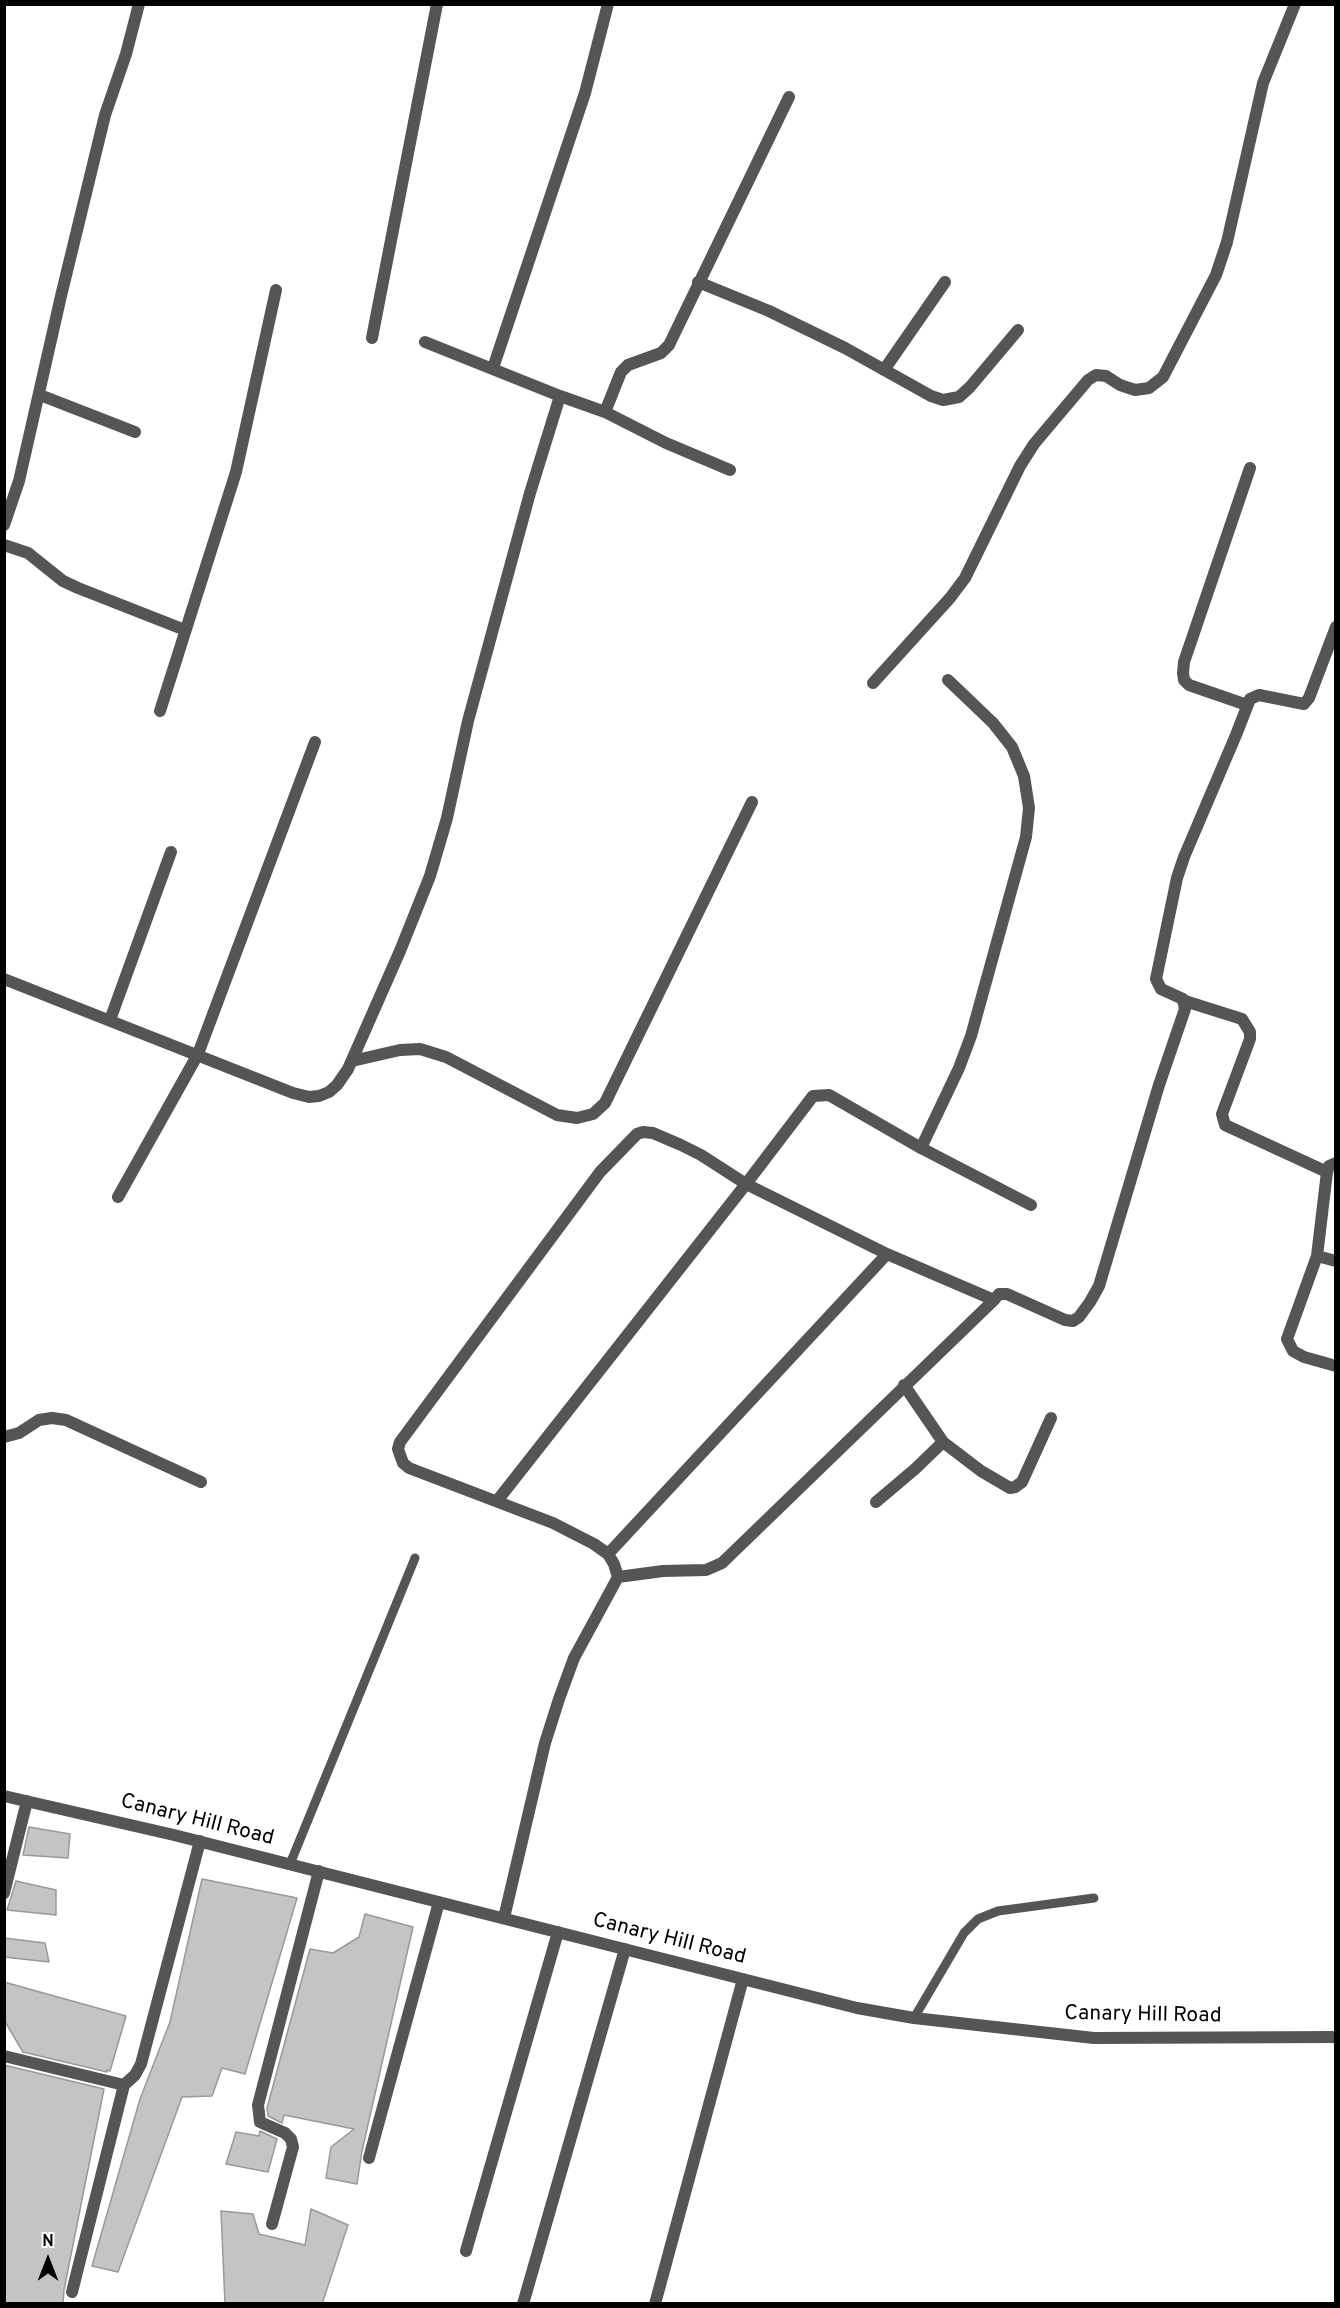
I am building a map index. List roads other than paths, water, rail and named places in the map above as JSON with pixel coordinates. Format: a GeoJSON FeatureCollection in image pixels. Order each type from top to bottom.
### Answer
{"type":"FeatureCollection","features":[{"type":"Feature","properties":{"kind":"street"},"geometry":{"type":"LineString","coordinates":[[4,525],[20,481],[61,296],[105,115],[126,54],[139,4]]}},
{"type":"Feature","properties":{"kind":"street"},"geometry":{"type":"LineString","coordinates":[[372,338],[437,4]]}},
{"type":"Feature","properties":{"kind":"street"},"geometry":{"type":"LineString","coordinates":[[493,368],[585,93],[608,4]]}},
{"type":"Feature","properties":{"kind":"street"},"geometry":{"type":"LineString","coordinates":[[873,683],[950,598],[965,578],[1020,466],[1034,444],[1088,380],[1096,375],[1106,376],[1120,385],[1135,390],[1149,388],[1163,377],[1216,275],[1227,242],[1263,83],[1295,4]]}},
{"type":"Feature","properties":{"kind":"street"},"geometry":{"type":"LineString","coordinates":[[605,412],[621,372],[628,365],[661,353],[669,345],[789,97]]}},
{"type":"Feature","properties":{"kind":"street"},"geometry":{"type":"LineString","coordinates":[[698,282],[769,311],[931,396],[943,400],[959,398],[1018,330]]}},
{"type":"Feature","properties":{"kind":"street"},"geometry":{"type":"LineString","coordinates":[[884,370],[945,282]]}},
{"type":"Feature","properties":{"kind":"street"},"geometry":{"type":"LineString","coordinates":[[160,711],[236,472],[276,290]]}},
{"type":"Feature","properties":{"kind":"street"},"geometry":{"type":"LineString","coordinates":[[425,342],[605,412],[730,470]]}},
{"type":"Feature","properties":{"kind":"street"},"geometry":{"type":"LineString","coordinates":[[40,395],[135,432]]}},
{"type":"Feature","properties":{"kind":"street"},"geometry":{"type":"LineString","coordinates":[[4,979],[293,1093],[309,1097],[329,1092],[337,1085],[352,1061],[430,876],[447,818],[468,721],[530,493],[560,396]]}},
{"type":"Feature","properties":{"kind":"street"},"geometry":{"type":"LineString","coordinates":[[1247,705],[1189,685],[1184,680],[1183,673],[1184,662],[1250,468]]}},
{"type":"Feature","properties":{"kind":"street"},"geometry":{"type":"LineString","coordinates":[[4,545],[28,553],[63,581],[185,630]]}},
{"type":"Feature","properties":{"kind":"street"},"geometry":{"type":"LineString","coordinates":[[1335,627],[1309,698],[1304,704],[1259,695],[1252,696],[1247,705],[1184,857],[1177,878],[1156,975],[1161,989],[1185,1001],[1242,1019],[1250,1032],[1250,1039],[1222,1114],[1225,1125],[1331,1168],[1317,1256],[1287,1339],[1293,1351],[1304,1357],[1335,1366]]}},
{"type":"Feature","properties":{"kind":"street"},"geometry":{"type":"LineString","coordinates":[[921,1148],[959,1068],[971,1036],[1026,837],[1029,808],[1024,776],[1012,747],[993,723],[948,680]]}},
{"type":"Feature","properties":{"kind":"street"},"geometry":{"type":"LineString","coordinates":[[118,1197],[198,1054],[315,742]]}},
{"type":"Feature","properties":{"kind":"street"},"geometry":{"type":"LineString","coordinates":[[352,1061],[400,1050],[420,1049],[446,1057],[557,1115],[577,1118],[593,1114],[605,1103],[752,802]]}},
{"type":"Feature","properties":{"kind":"street"},"geometry":{"type":"LineString","coordinates":[[110,1020],[171,852]]}},
{"type":"Feature","properties":{"kind":"street"},"geometry":{"type":"LineString","coordinates":[[618,1577],[706,1570],[722,1563],[999,1294],[1007,1294],[1069,1321],[1076,1320],[1090,1302],[1106,1269],[1159,1085],[1185,1009],[1185,1001]]}},
{"type":"Feature","properties":{"kind":"street"},"geometry":{"type":"LineString","coordinates":[[497,1501],[746,1184],[809,1098],[818,1094],[829,1095],[921,1148],[1031,1205]]}},
{"type":"Feature","properties":{"kind":"street"},"geometry":{"type":"LineString","coordinates":[[504,1918],[545,1743],[559,1699],[574,1658],[618,1577],[608,1554],[594,1544],[553,1523],[409,1468],[399,1456],[400,1442],[600,1172],[633,1137],[648,1132],[701,1155],[746,1184],[887,1254],[994,1300]]}},
{"type":"Feature","properties":{"kind":"street"},"geometry":{"type":"LineString","coordinates":[[608,1554],[887,1254]]}},
{"type":"Feature","properties":{"kind":"street"},"geometry":{"type":"LineString","coordinates":[[1317,1256],[1335,1261]]}},
{"type":"Feature","properties":{"kind":"street"},"geometry":{"type":"LineString","coordinates":[[904,1385],[943,1442],[981,1471],[1006,1486],[1015,1487],[1022,1482],[1051,1418]]}},
{"type":"Feature","properties":{"kind":"street"},"geometry":{"type":"LineString","coordinates":[[4,1437],[20,1433],[39,1420],[52,1418],[66,1420],[201,1482]]}},
{"type":"Feature","properties":{"kind":"street"},"geometry":{"type":"LineString","coordinates":[[876,1502],[943,1442]]}},
{"type":"Feature","properties":{"kind":"street","name":"Canary Hill Road"},"geometry":{"type":"LineString","coordinates":[[4,1796],[200,1841],[857,2008],[914,2018],[1094,2038],[1335,2037]]}},
{"type":"Feature","properties":{"kind":"street"},"geometry":{"type":"LineString","coordinates":[[4,1893],[27,1801]]}},
{"type":"Feature","properties":{"kind":"street"},"geometry":{"type":"LineString","coordinates":[[72,2292],[124,2085],[135,2075],[141,2064],[200,1841]]}},
{"type":"Feature","properties":{"kind":"street"},"geometry":{"type":"LineString","coordinates":[[272,2224],[293,2147],[291,2139],[285,2133],[261,2122],[258,2105],[319,1871]]}},
{"type":"Feature","properties":{"kind":"street"},"geometry":{"type":"LineString","coordinates":[[369,2158],[439,1902]]}},
{"type":"Feature","properties":{"kind":"street"},"geometry":{"type":"LineString","coordinates":[[466,2251],[558,1932]]}},
{"type":"Feature","properties":{"kind":"street"},"geometry":{"type":"LineString","coordinates":[[523,2304],[625,1949]]}},
{"type":"Feature","properties":{"kind":"street"},"geometry":{"type":"LineString","coordinates":[[655,2304],[743,1979]]}},
{"type":"Feature","properties":{"kind":"street"},"geometry":{"type":"LineString","coordinates":[[4,2056],[124,2085]]}},
{"type":"Feature","properties":{"kind":"lane"},"geometry":{"type":"LineString","coordinates":[[290,1864],[415,1558]]}},
{"type":"Feature","properties":{"kind":"lane"},"geometry":{"type":"LineString","coordinates":[[914,2018],[964,1933],[978,1919],[998,1911],[1094,1898]]}}]}
